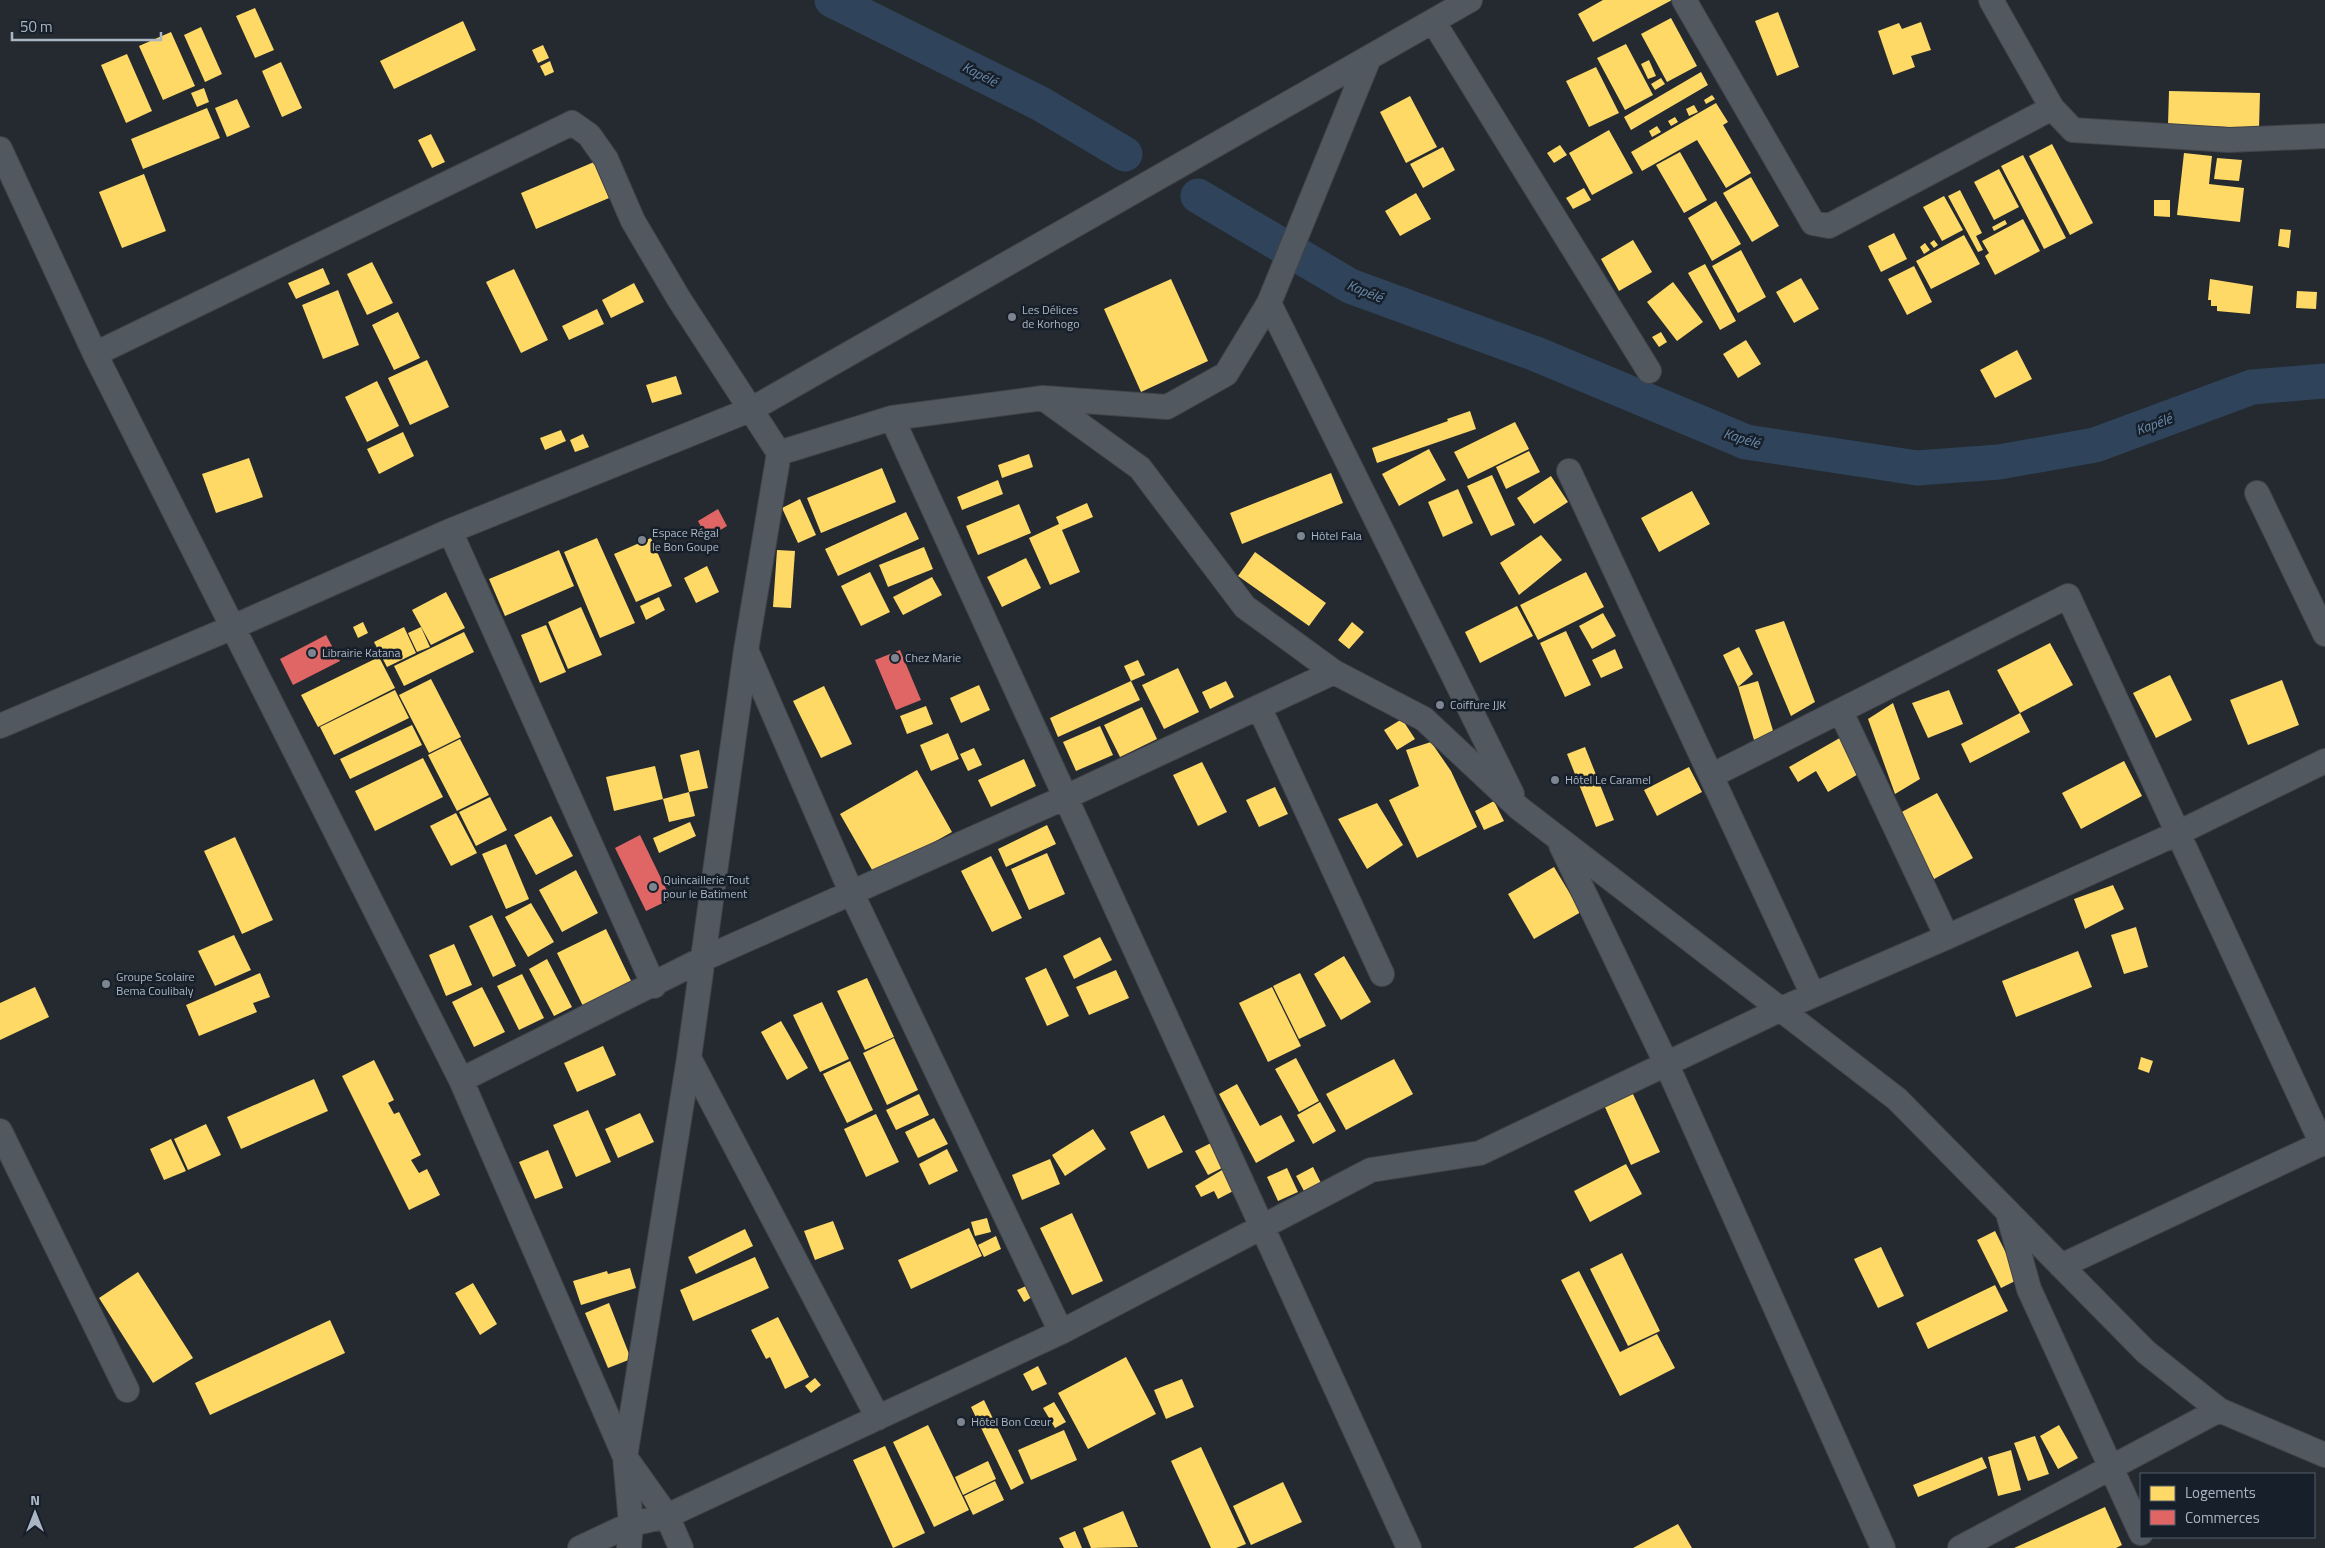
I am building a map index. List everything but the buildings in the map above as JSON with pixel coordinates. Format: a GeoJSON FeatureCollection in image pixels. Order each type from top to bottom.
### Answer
{"type":"FeatureCollection","features":[{"type":"Feature","properties":{"kind":"street"},"geometry":{"type":"LineString","coordinates":[[0,726],[233,627],[450,531],[752,409],[1470,0]]}},
{"type":"Feature","properties":{"kind":"street"},"geometry":{"type":"LineString","coordinates":[[1684,0],[1813,223],[1821,226],[1829,226],[2052,108]]}},
{"type":"Feature","properties":{"kind":"street"},"geometry":{"type":"LineString","coordinates":[[1991,0],[2052,108],[2073,130],[2229,140],[2325,136]]}},
{"type":"Feature","properties":{"kind":"street"},"geometry":{"type":"LineString","coordinates":[[1434,21],[1649,371]]}},
{"type":"Feature","properties":{"kind":"street"},"geometry":{"type":"LineString","coordinates":[[779,452],[892,418],[1042,398],[1167,407],[1226,374],[1269,303],[1369,58]]}},
{"type":"Feature","properties":{"kind":"street"},"geometry":{"type":"LineString","coordinates":[[95,354],[572,123],[589,135],[606,159],[633,221],[679,299],[779,452],[746,650],[701,960],[689,1058],[624,1457],[631,1524],[629,1548]]}},
{"type":"Feature","properties":{"kind":"street"},"geometry":{"type":"LineString","coordinates":[[0,149],[95,354],[461,1080],[624,1457],[667,1516],[681,1548]]}},
{"type":"Feature","properties":{"kind":"street"},"geometry":{"type":"LineString","coordinates":[[1269,303],[1518,808]]}},
{"type":"Feature","properties":{"kind":"street"},"geometry":{"type":"LineString","coordinates":[[1042,398],[1140,468],[1244,607],[1334,672],[1424,719],[1518,808],[1559,841],[1897,1099],[2146,1352],[2219,1410],[2325,1455]]}},
{"type":"Feature","properties":{"kind":"street"},"geometry":{"type":"LineString","coordinates":[[892,418],[1264,1227],[1409,1548]]}},
{"type":"Feature","properties":{"kind":"street"},"geometry":{"type":"LineString","coordinates":[[1569,471],[1813,995]]}},
{"type":"Feature","properties":{"kind":"street"},"geometry":{"type":"LineString","coordinates":[[2257,493],[2325,634]]}},
{"type":"Feature","properties":{"kind":"street"},"geometry":{"type":"LineString","coordinates":[[450,531],[654,986]]}},
{"type":"Feature","properties":{"kind":"street"},"geometry":{"type":"LineString","coordinates":[[1711,776],[2068,596],[2324,1143],[2061,1266]]}},
{"type":"Feature","properties":{"kind":"street"},"geometry":{"type":"LineString","coordinates":[[746,650],[852,894],[1061,1332]]}},
{"type":"Feature","properties":{"kind":"street"},"geometry":{"type":"LineString","coordinates":[[461,1080],[654,986],[701,960],[1066,797],[1334,672]]}},
{"type":"Feature","properties":{"kind":"street"},"geometry":{"type":"LineString","coordinates":[[1258,707],[1382,974]]}},
{"type":"Feature","properties":{"kind":"street"},"geometry":{"type":"LineString","coordinates":[[1841,712],[1947,938]]}},
{"type":"Feature","properties":{"kind":"street"},"geometry":{"type":"LineString","coordinates":[[580,1548],[631,1524],[667,1516],[1061,1332],[1371,1170],[1480,1153],[1666,1062],[1779,1010],[1947,938],[2178,833],[2325,761]]}},
{"type":"Feature","properties":{"kind":"street"},"geometry":{"type":"LineString","coordinates":[[1559,841],[1666,1062],[1883,1548]]}},
{"type":"Feature","properties":{"kind":"street"},"geometry":{"type":"LineString","coordinates":[[689,1058],[878,1418]]}},
{"type":"Feature","properties":{"kind":"street"},"geometry":{"type":"LineString","coordinates":[[1,1136],[127,1390]]}},
{"type":"Feature","properties":{"kind":"street"},"geometry":{"type":"LineString","coordinates":[[2008,1211],[2029,1289],[2140,1531]]}},
{"type":"Feature","properties":{"kind":"street"},"geometry":{"type":"LineString","coordinates":[[1960,1548],[2219,1410]]}},
{"type":"Feature","properties":{"kind":"waterway","name":"Kapélé"},"geometry":{"type":"LineString","coordinates":[[832,0],[1041,104],[1125,154]]}},
{"type":"Feature","properties":{"kind":"waterway","name":"Kapélé"},"geometry":{"type":"LineString","coordinates":[[1198,196],[1350,286],[1536,354],[1746,442],[1917,468],[1999,462],[2095,445],[2252,387],[2325,381]]}},
{"type":"Feature","properties":{"kind":"place","name":"Les Délices de Korhogo"},"geometry":{"type":"Point","coordinates":[1012,317]}},
{"type":"Feature","properties":{"kind":"place","name":"Hôtel Fala"},"geometry":{"type":"Point","coordinates":[1301,536]}},
{"type":"Feature","properties":{"kind":"place","name":"Espace Régal le Bon Goupe"},"geometry":{"type":"Point","coordinates":[642,540]}},
{"type":"Feature","properties":{"kind":"place","name":"Librairie Katana"},"geometry":{"type":"Point","coordinates":[312,653]}},
{"type":"Feature","properties":{"kind":"place","name":"Chez Marie"},"geometry":{"type":"Point","coordinates":[895,658]}},
{"type":"Feature","properties":{"kind":"place","name":"Coiffure JJK"},"geometry":{"type":"Point","coordinates":[1440,705]}},
{"type":"Feature","properties":{"kind":"place","name":"Hôtel Le Caramel"},"geometry":{"type":"Point","coordinates":[1555,780]}},
{"type":"Feature","properties":{"kind":"place","name":"Quincaillerie Tout pour le Batiment"},"geometry":{"type":"Point","coordinates":[653,887]}},
{"type":"Feature","properties":{"kind":"place","name":"Groupe Scolaire Bema Coulibaly"},"geometry":{"type":"Point","coordinates":[106,984]}},
{"type":"Feature","properties":{"kind":"place","name":"Hôtel Bon Cœur"},"geometry":{"type":"Point","coordinates":[961,1422]}}]}
